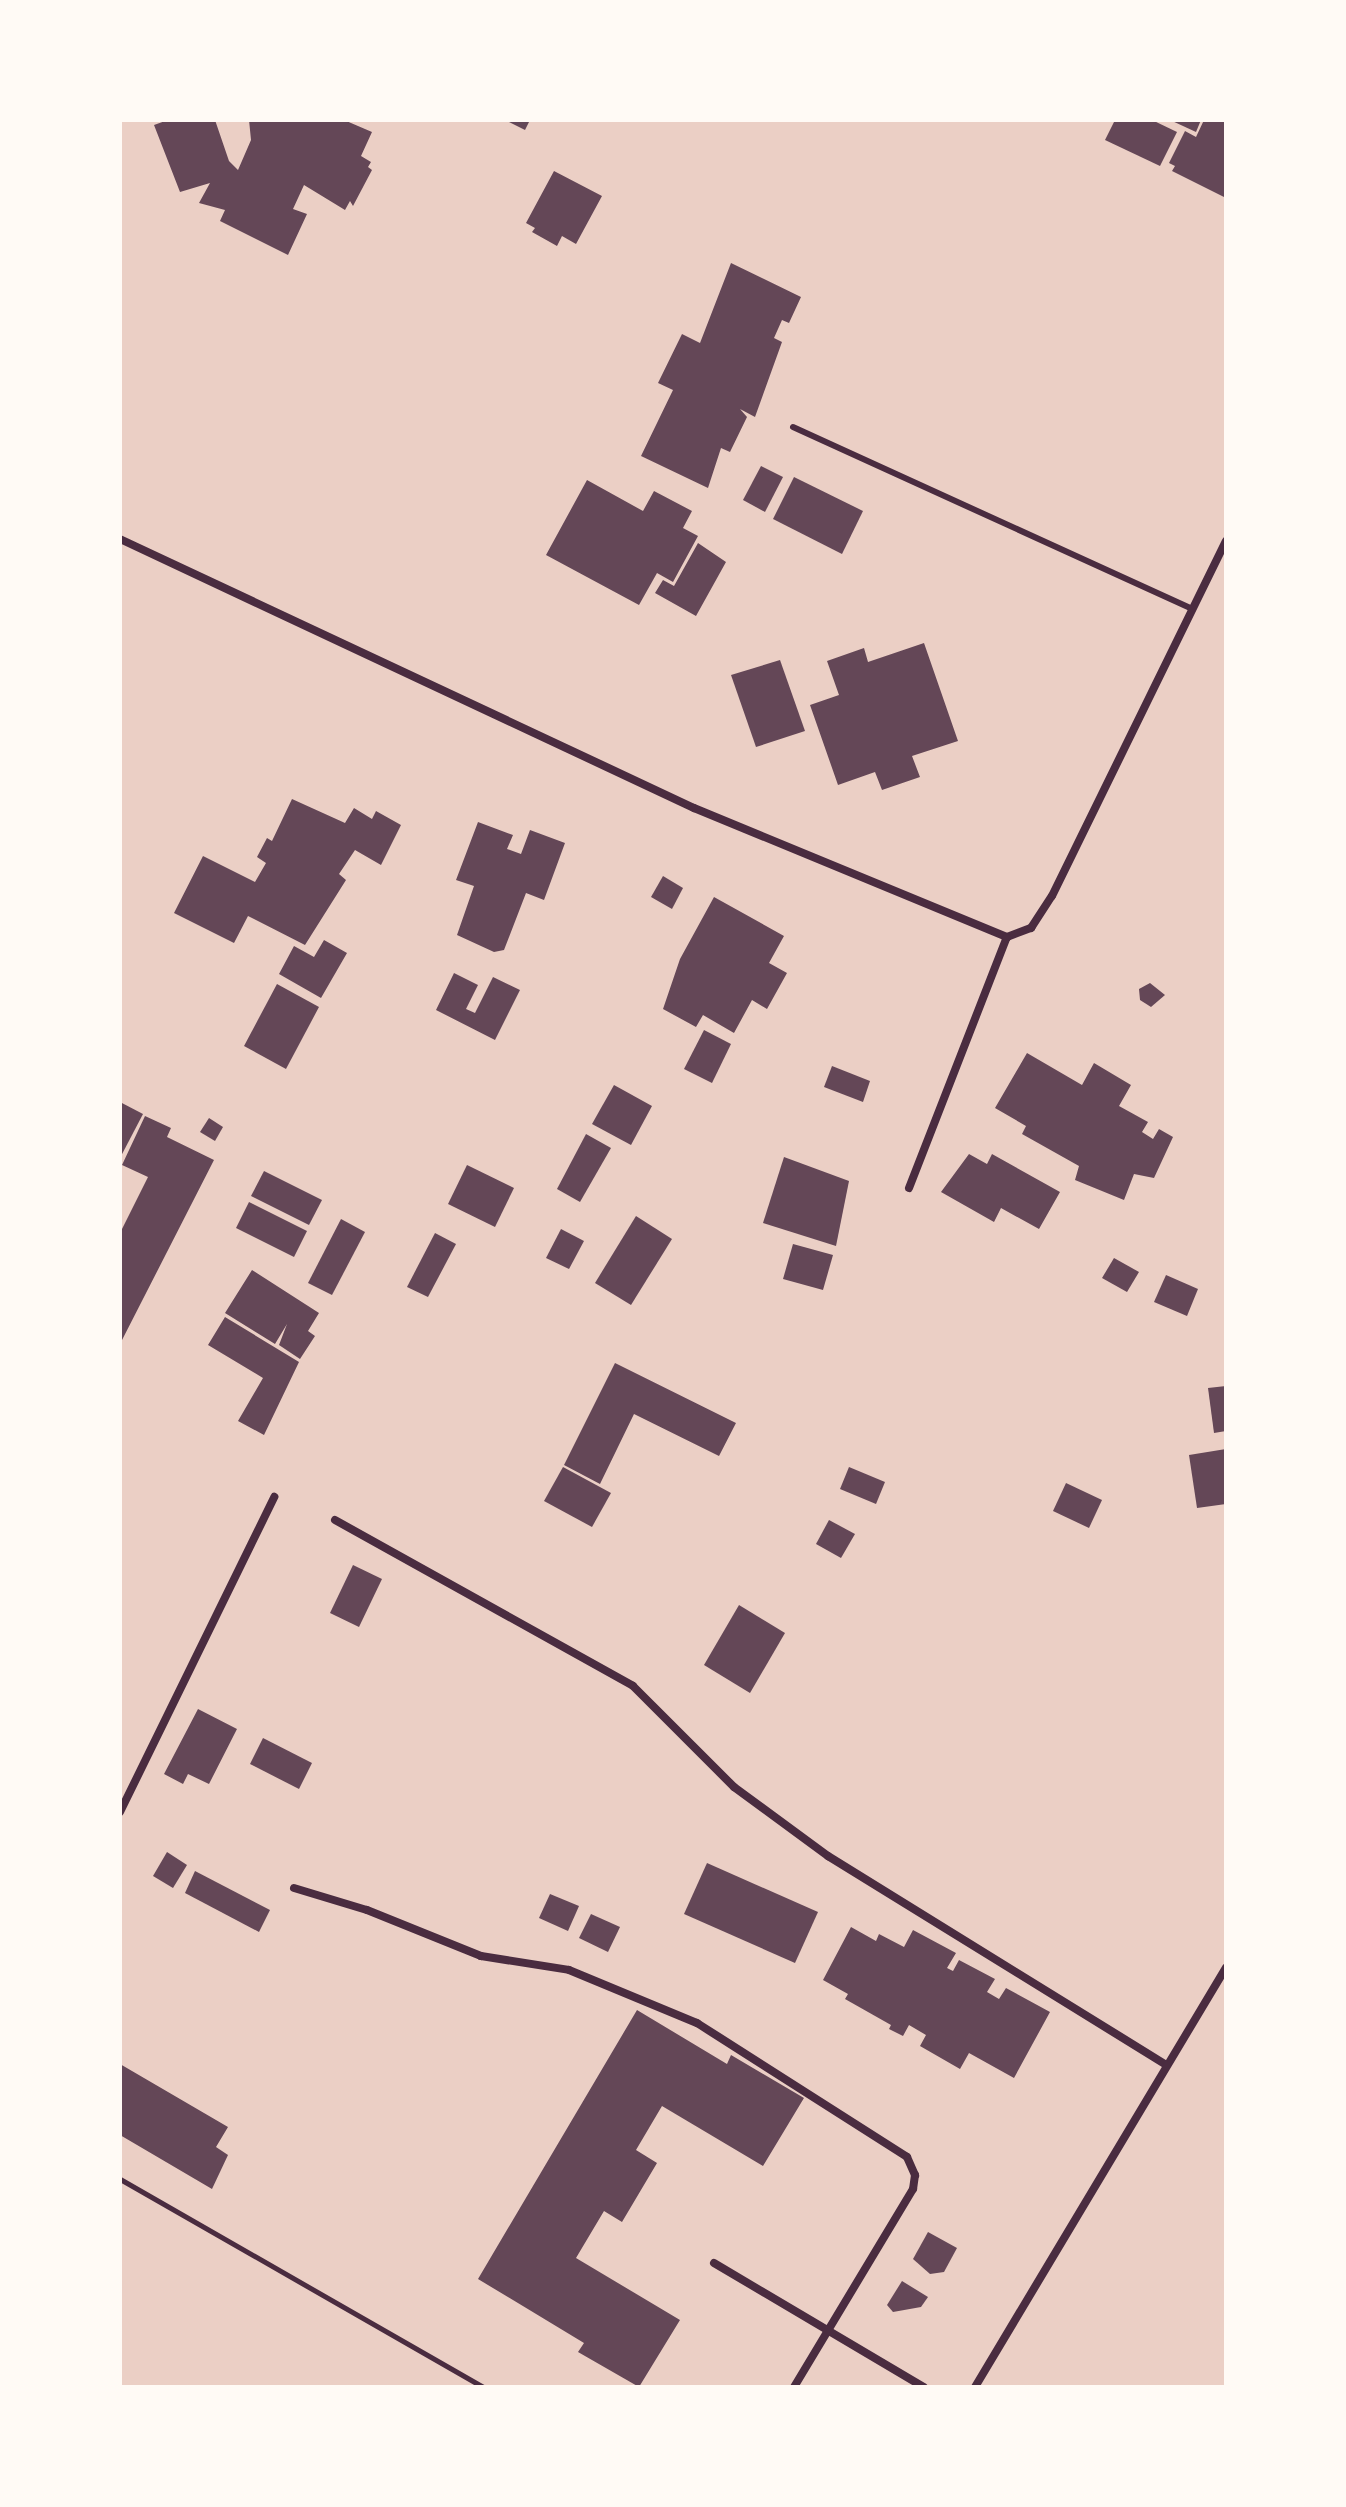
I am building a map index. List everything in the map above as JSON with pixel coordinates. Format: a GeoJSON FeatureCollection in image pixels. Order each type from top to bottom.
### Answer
{"type":"FeatureCollection","features":[{"type":"Feature","properties":{"kind":"street"},"geometry":{"type":"LineString","coordinates":[[120,539],[694,808],[1007,937],[1031,928],[1052,896],[1226,541]]}},
{"type":"Feature","properties":{"kind":"street"},"geometry":{"type":"LineString","coordinates":[[909,1188],[1007,937]]}},
{"type":"Feature","properties":{"kind":"street"},"geometry":{"type":"LineString","coordinates":[[120,1812],[274,1497]]}},
{"type":"Feature","properties":{"kind":"street"},"geometry":{"type":"LineString","coordinates":[[335,1520],[633,1686],[734,1787],[828,1856],[1165,2064]]}},
{"type":"Feature","properties":{"kind":"street"},"geometry":{"type":"LineString","coordinates":[[294,1888],[367,1910],[481,1956],[569,1970],[697,2023],[907,2157],[915,2175],[913,2189],[794,2387]]}},
{"type":"Feature","properties":{"kind":"street"},"geometry":{"type":"LineString","coordinates":[[975,2387],[1165,2064],[1226,1967]]}},
{"type":"Feature","properties":{"kind":"street"},"geometry":{"type":"LineString","coordinates":[[714,2263],[924,2387]]}},
{"type":"Feature","properties":{"kind":"lane"},"geometry":{"type":"LineString","coordinates":[[793,427],[1193,609]]}},
{"type":"Feature","properties":{"kind":"path"},"geometry":{"type":"LineString","coordinates":[[120,2179],[483,2387]]}},
{"type":"Feature","properties":{"kind":"shaded area"},"geometry":{"type":"Polygon","coordinates":[[[120,120],[1226,120],[1226,2387],[120,2387],[120,120]]]}},
{"type":"Feature","properties":{"kind":"building"},"geometry":{"type":"Polygon","coordinates":[[[168,120],[215,120],[229,161],[238,170],[251,140],[249,120],[344,120],[372,132],[361,156],[371,162],[368,167],[372,170],[353,206],[350,201],[345,210],[304,185],[293,209],[307,214],[288,255],[220,221],[225,210],[199,203],[210,183],[180,192],[154,125],[168,120]]]}},
{"type":"Feature","properties":{"kind":"building"},"geometry":{"type":"Polygon","coordinates":[[[505,120],[530,120],[525,130],[505,120]]]}},
{"type":"Feature","properties":{"kind":"building"},"geometry":{"type":"Polygon","coordinates":[[[1115,120],[1152,120],[1177,132],[1160,166],[1105,140],[1115,120]]]}},
{"type":"Feature","properties":{"kind":"building"},"geometry":{"type":"Polygon","coordinates":[[[1170,120],[1201,120],[1196,132],[1170,120]]]}},
{"type":"Feature","properties":{"kind":"building"},"geometry":{"type":"Polygon","coordinates":[[[1204,120],[1226,120],[1226,198],[1172,171],[1175,166],[1169,163],[1185,131],[1196,137],[1204,120]]]}},
{"type":"Feature","properties":{"kind":"building"},"geometry":{"type":"Polygon","coordinates":[[[554,171],[602,196],[576,244],[562,236],[557,246],[532,232],[535,228],[526,223],[554,171]]]}},
{"type":"Feature","properties":{"kind":"building"},"geometry":{"type":"Polygon","coordinates":[[[731,263],[801,297],[789,323],[782,320],[774,338],[782,342],[755,417],[740,409],[747,417],[730,452],[721,448],[708,488],[641,456],[673,390],[658,383],[682,334],[700,343],[731,263]]]}},
{"type":"Feature","properties":{"kind":"building"},"geometry":{"type":"Polygon","coordinates":[[[761,466],[783,477],[765,512],[743,500],[761,466]]]}},
{"type":"Feature","properties":{"kind":"building"},"geometry":{"type":"Polygon","coordinates":[[[794,477],[863,511],[842,554],[773,519],[794,477]]]}},
{"type":"Feature","properties":{"kind":"building"},"geometry":{"type":"Polygon","coordinates":[[[587,480],[643,511],[654,491],[692,511],[683,528],[698,536],[673,582],[657,573],[639,605],[546,555],[587,480]]]}},
{"type":"Feature","properties":{"kind":"building"},"geometry":{"type":"Polygon","coordinates":[[[698,543],[726,562],[696,616],[655,593],[663,580],[674,586],[698,543]]]}},
{"type":"Feature","properties":{"kind":"building"},"geometry":{"type":"Polygon","coordinates":[[[924,643],[958,741],[912,756],[920,777],[882,790],[875,772],[838,785],[810,705],[839,695],[827,661],[864,648],[868,662],[924,643]]]}},
{"type":"Feature","properties":{"kind":"building"},"geometry":{"type":"Polygon","coordinates":[[[780,660],[805,731],[756,747],[731,675],[780,660]]]}},
{"type":"Feature","properties":{"kind":"building"},"geometry":{"type":"Polygon","coordinates":[[[292,799],[345,823],[354,808],[372,819],[376,811],[401,825],[381,865],[355,850],[339,874],[346,880],[305,945],[248,916],[234,943],[174,913],[203,856],[255,882],[266,863],[257,857],[267,838],[272,841],[292,799]]]}},
{"type":"Feature","properties":{"kind":"building"},"geometry":{"type":"Polygon","coordinates":[[[478,822],[513,835],[507,849],[521,854],[530,830],[565,843],[544,900],[526,893],[504,950],[494,952],[457,935],[474,886],[456,880],[478,822]]]}},
{"type":"Feature","properties":{"kind":"building"},"geometry":{"type":"Polygon","coordinates":[[[663,876],[683,888],[672,909],[651,897],[663,876]]]}},
{"type":"Feature","properties":{"kind":"building"},"geometry":{"type":"Polygon","coordinates":[[[714,897],[784,936],[769,963],[787,973],[767,1009],[752,1000],[734,1033],[703,1015],[696,1027],[663,1009],[680,959],[714,897]]]}},
{"type":"Feature","properties":{"kind":"building"},"geometry":{"type":"Polygon","coordinates":[[[324,940],[347,953],[321,998],[279,974],[294,946],[314,957],[324,940]]]}},
{"type":"Feature","properties":{"kind":"building"},"geometry":{"type":"Polygon","coordinates":[[[454,973],[478,985],[466,1009],[475,1013],[493,977],[520,990],[495,1040],[436,1010],[454,973]]]}},
{"type":"Feature","properties":{"kind":"building"},"geometry":{"type":"Polygon","coordinates":[[[1150,983],[1165,995],[1151,1007],[1140,1000],[1139,989],[1150,983]]]}},
{"type":"Feature","properties":{"kind":"building"},"geometry":{"type":"Polygon","coordinates":[[[277,984],[319,1007],[286,1069],[244,1046],[277,984]]]}},
{"type":"Feature","properties":{"kind":"building"},"geometry":{"type":"Polygon","coordinates":[[[704,1030],[731,1044],[712,1083],[684,1069],[704,1030]]]}},
{"type":"Feature","properties":{"kind":"building"},"geometry":{"type":"Polygon","coordinates":[[[1027,1053],[1082,1085],[1094,1063],[1131,1085],[1119,1106],[1148,1122],[1142,1132],[1153,1139],[1159,1129],[1173,1137],[1154,1178],[1134,1174],[1124,1200],[1075,1180],[1079,1166],[1022,1134],[1026,1126],[995,1108],[1027,1053]]]}},
{"type":"Feature","properties":{"kind":"building"},"geometry":{"type":"Polygon","coordinates":[[[832,1066],[870,1081],[863,1102],[824,1087],[832,1066]]]}},
{"type":"Feature","properties":{"kind":"building"},"geometry":{"type":"Polygon","coordinates":[[[614,1085],[652,1106],[631,1145],[592,1124],[614,1085]]]}},
{"type":"Feature","properties":{"kind":"building"},"geometry":{"type":"Polygon","coordinates":[[[120,1102],[143,1114],[120,1158],[120,1102]]]}},
{"type":"Feature","properties":{"kind":"building"},"geometry":{"type":"Polygon","coordinates":[[[145,1116],[171,1128],[167,1137],[214,1160],[120,1344],[120,1233],[148,1177],[122,1165],[145,1116]]]}},
{"type":"Feature","properties":{"kind":"building"},"geometry":{"type":"Polygon","coordinates":[[[209,1118],[223,1127],[215,1141],[200,1132],[209,1118]]]}},
{"type":"Feature","properties":{"kind":"building"},"geometry":{"type":"Polygon","coordinates":[[[586,1134],[611,1148],[580,1202],[557,1189],[586,1134]]]}},
{"type":"Feature","properties":{"kind":"building"},"geometry":{"type":"Polygon","coordinates":[[[969,1154],[987,1164],[992,1154],[1060,1192],[1039,1229],[1001,1208],[994,1222],[941,1192],[969,1154]]]}},
{"type":"Feature","properties":{"kind":"building"},"geometry":{"type":"Polygon","coordinates":[[[784,1157],[849,1181],[836,1246],[763,1223],[784,1157]]]}},
{"type":"Feature","properties":{"kind":"building"},"geometry":{"type":"Polygon","coordinates":[[[467,1165],[514,1188],[495,1227],[448,1204],[467,1165]]]}},
{"type":"Feature","properties":{"kind":"building"},"geometry":{"type":"Polygon","coordinates":[[[264,1171],[322,1200],[309,1225],[251,1196],[264,1171]]]}},
{"type":"Feature","properties":{"kind":"building"},"geometry":{"type":"Polygon","coordinates":[[[249,1202],[307,1231],[294,1257],[236,1228],[249,1202]]]}},
{"type":"Feature","properties":{"kind":"building"},"geometry":{"type":"Polygon","coordinates":[[[636,1216],[672,1239],[631,1305],[595,1283],[636,1216]]]}},
{"type":"Feature","properties":{"kind":"building"},"geometry":{"type":"Polygon","coordinates":[[[341,1219],[365,1232],[332,1295],[308,1283],[341,1219]]]}},
{"type":"Feature","properties":{"kind":"building"},"geometry":{"type":"Polygon","coordinates":[[[561,1229],[584,1241],[569,1269],[546,1258],[561,1229]]]}},
{"type":"Feature","properties":{"kind":"building"},"geometry":{"type":"Polygon","coordinates":[[[435,1233],[456,1244],[428,1297],[407,1287],[435,1233]]]}},
{"type":"Feature","properties":{"kind":"building"},"geometry":{"type":"Polygon","coordinates":[[[793,1244],[833,1255],[823,1290],[783,1279],[793,1244]]]}},
{"type":"Feature","properties":{"kind":"building"},"geometry":{"type":"Polygon","coordinates":[[[1114,1258],[1139,1272],[1127,1292],[1102,1278],[1114,1258]]]}},
{"type":"Feature","properties":{"kind":"building"},"geometry":{"type":"Polygon","coordinates":[[[252,1270],[319,1313],[308,1331],[315,1336],[300,1359],[279,1345],[287,1324],[275,1344],[225,1313],[252,1270]]]}},
{"type":"Feature","properties":{"kind":"building"},"geometry":{"type":"Polygon","coordinates":[[[1166,1275],[1198,1289],[1187,1316],[1154,1302],[1166,1275]]]}},
{"type":"Feature","properties":{"kind":"building"},"geometry":{"type":"Polygon","coordinates":[[[225,1317],[299,1362],[264,1435],[238,1421],[263,1378],[208,1345],[225,1317]]]}},
{"type":"Feature","properties":{"kind":"building"},"geometry":{"type":"Polygon","coordinates":[[[615,1363],[736,1423],[719,1456],[634,1414],[600,1484],[564,1465],[615,1363]]]}},
{"type":"Feature","properties":{"kind":"building"},"geometry":{"type":"Polygon","coordinates":[[[1226,1386],[1226,1431],[1214,1433],[1208,1388],[1226,1386]]]}},
{"type":"Feature","properties":{"kind":"building"},"geometry":{"type":"Polygon","coordinates":[[[1226,1449],[1226,1504],[1197,1508],[1189,1455],[1226,1449]]]}},
{"type":"Feature","properties":{"kind":"building"},"geometry":{"type":"Polygon","coordinates":[[[563,1467],[611,1493],[592,1527],[544,1501],[563,1467]]]}},
{"type":"Feature","properties":{"kind":"building"},"geometry":{"type":"Polygon","coordinates":[[[849,1467],[885,1482],[876,1504],[840,1489],[849,1467]]]}},
{"type":"Feature","properties":{"kind":"building"},"geometry":{"type":"Polygon","coordinates":[[[1066,1483],[1102,1500],[1089,1528],[1053,1511],[1066,1483]]]}},
{"type":"Feature","properties":{"kind":"building"},"geometry":{"type":"Polygon","coordinates":[[[829,1520],[855,1534],[841,1558],[816,1544],[829,1520]]]}},
{"type":"Feature","properties":{"kind":"building"},"geometry":{"type":"Polygon","coordinates":[[[353,1565],[382,1579],[359,1627],[330,1613],[353,1565]]]}},
{"type":"Feature","properties":{"kind":"building"},"geometry":{"type":"Polygon","coordinates":[[[739,1605],[785,1633],[750,1693],[704,1665],[739,1605]]]}},
{"type":"Feature","properties":{"kind":"building"},"geometry":{"type":"Polygon","coordinates":[[[198,1709],[237,1729],[209,1784],[188,1774],[183,1784],[164,1774],[198,1709]]]}},
{"type":"Feature","properties":{"kind":"building"},"geometry":{"type":"Polygon","coordinates":[[[263,1738],[312,1763],[299,1789],[250,1764],[263,1738]]]}},
{"type":"Feature","properties":{"kind":"building"},"geometry":{"type":"Polygon","coordinates":[[[167,1852],[187,1865],[173,1888],[153,1876],[167,1852]]]}},
{"type":"Feature","properties":{"kind":"building"},"geometry":{"type":"Polygon","coordinates":[[[707,1863],[818,1912],[795,1963],[684,1914],[707,1863]]]}},
{"type":"Feature","properties":{"kind":"building"},"geometry":{"type":"Polygon","coordinates":[[[195,1871],[270,1910],[259,1932],[185,1893],[195,1871]]]}},
{"type":"Feature","properties":{"kind":"building"},"geometry":{"type":"Polygon","coordinates":[[[550,1894],[579,1906],[568,1931],[539,1918],[550,1894]]]}},
{"type":"Feature","properties":{"kind":"building"},"geometry":{"type":"Polygon","coordinates":[[[591,1914],[620,1927],[608,1952],[579,1938],[591,1914]]]}},
{"type":"Feature","properties":{"kind":"building"},"geometry":{"type":"Polygon","coordinates":[[[851,1927],[876,1941],[879,1934],[904,1947],[913,1930],[956,1953],[947,1968],[953,1971],[959,1960],[995,1979],[987,1992],[999,1999],[1006,1988],[1050,2012],[1014,2078],[969,2053],[960,2069],[920,2046],[926,2035],[909,2025],[903,2036],[889,2029],[891,2025],[845,1999],[848,1994],[823,1980],[851,1927]]]}},
{"type":"Feature","properties":{"kind":"building"},"geometry":{"type":"Polygon","coordinates":[[[637,2010],[727,2064],[731,2055],[804,2098],[763,2166],[662,2106],[636,2150],[657,2163],[622,2222],[604,2211],[576,2258],[680,2320],[639,2387],[578,2352],[584,2343],[478,2279],[637,2010]]]}},
{"type":"Feature","properties":{"kind":"building"},"geometry":{"type":"Polygon","coordinates":[[[120,2064],[228,2127],[216,2147],[228,2155],[212,2189],[120,2135],[120,2064]]]}},
{"type":"Feature","properties":{"kind":"building"},"geometry":{"type":"Polygon","coordinates":[[[928,2232],[957,2248],[944,2272],[930,2274],[913,2259],[928,2232]]]}},
{"type":"Feature","properties":{"kind":"building"},"geometry":{"type":"Polygon","coordinates":[[[902,2281],[928,2297],[921,2307],[893,2312],[887,2305],[902,2281]]]}}]}
